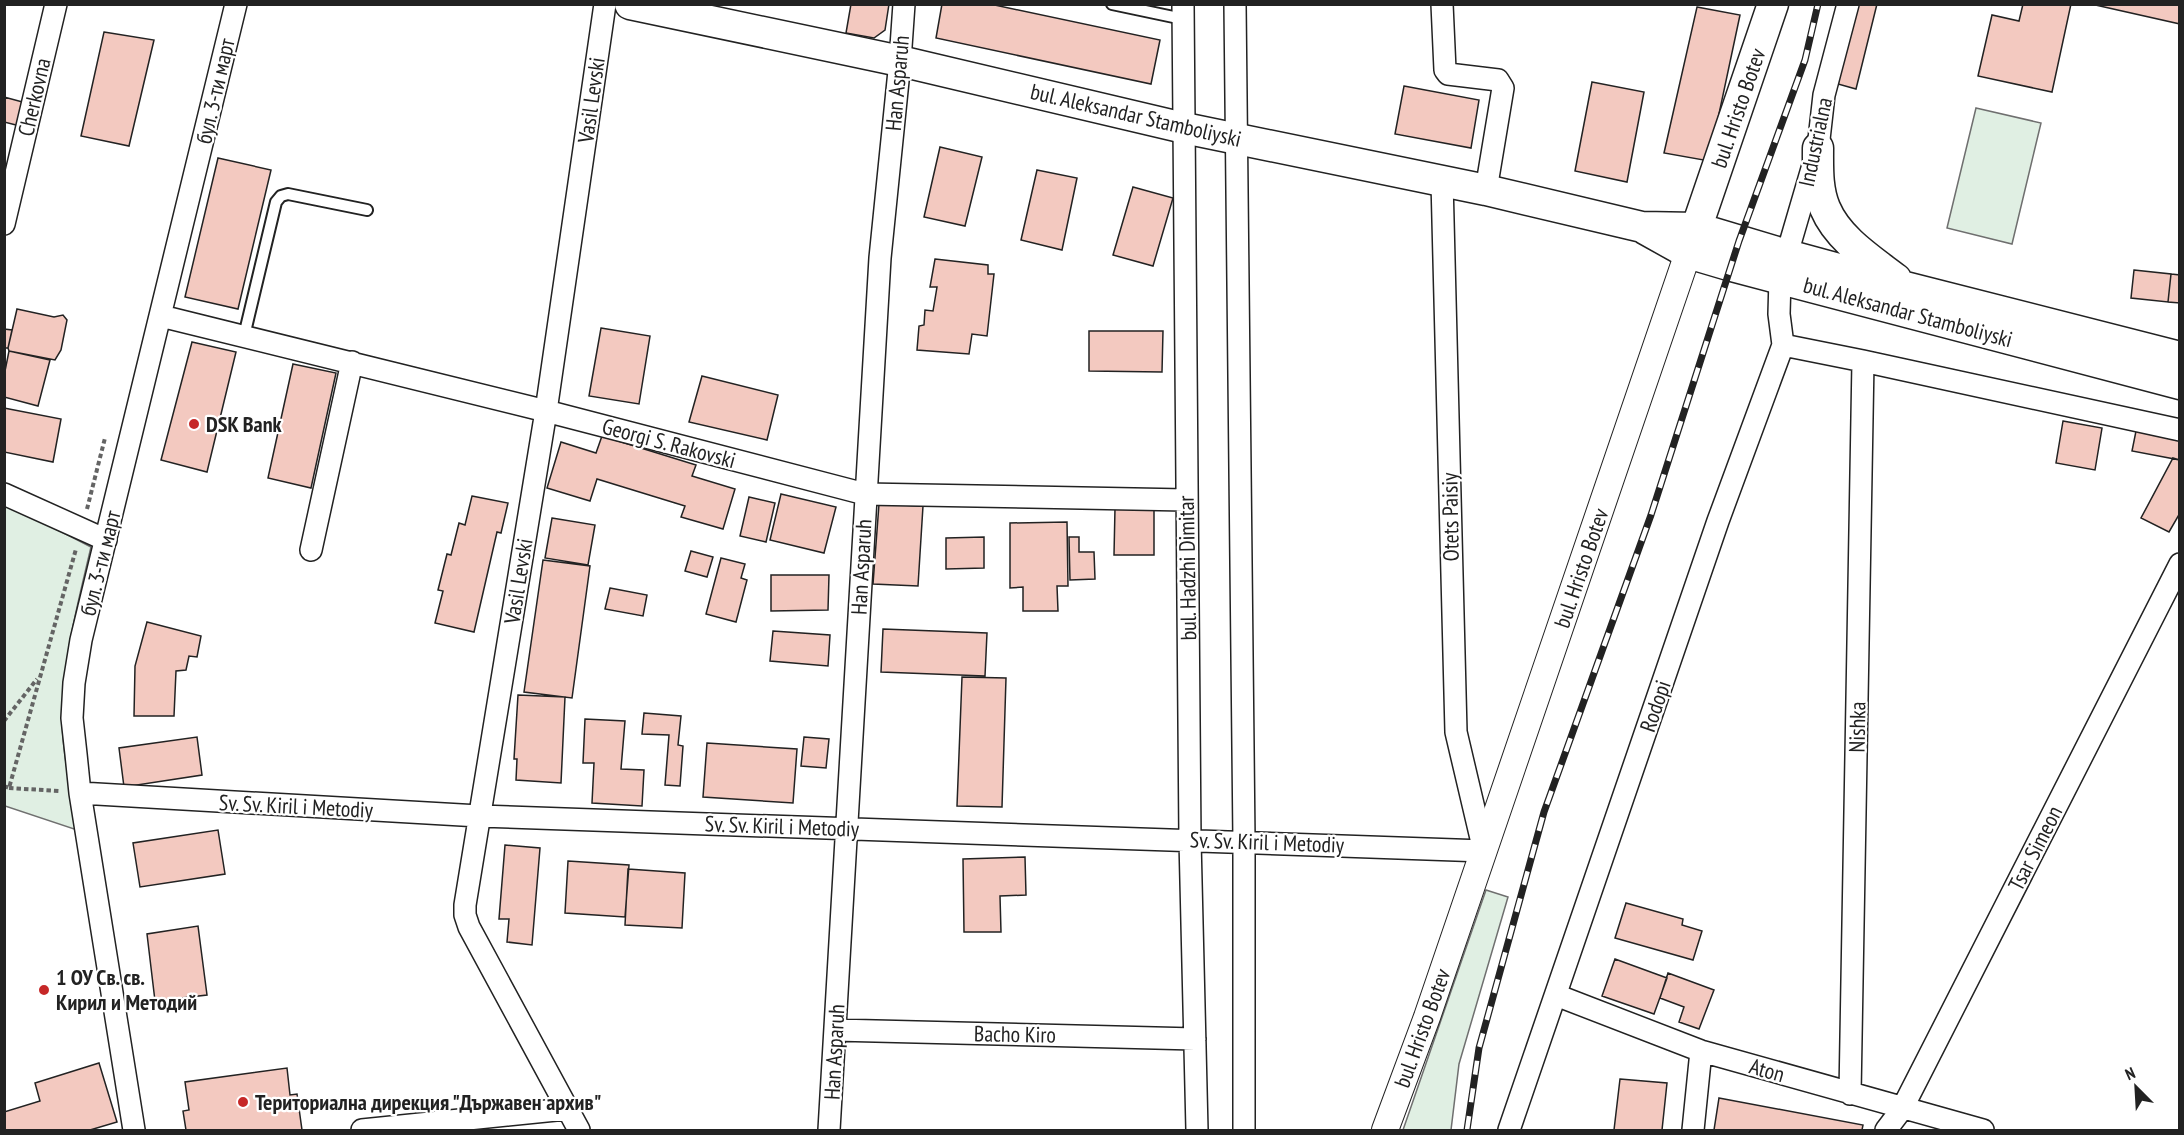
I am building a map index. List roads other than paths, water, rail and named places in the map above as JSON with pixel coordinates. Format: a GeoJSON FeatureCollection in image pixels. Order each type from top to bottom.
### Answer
{"type":"FeatureCollection","features":[{"type":"Feature","properties":{"kind":"main road","name":"bul. Aleksandar Stamboliyski"},"geometry":{"type":"LineString","coordinates":[[630,4],[900,61],[1184,128],[1486,190],[1642,227],[2180,384]]}},
{"type":"Feature","properties":{"kind":"main road","name":"bul. Hristo Botev"},"geometry":{"type":"LineString","coordinates":[[1693,241],[1773,4]]}},
{"type":"Feature","properties":{"kind":"main road"},"geometry":{"type":"LineString","coordinates":[[1818,148],[1820,191],[1824,207],[1833,222],[1853,245],[1905,287]]}},
{"type":"Feature","properties":{"kind":"main road","name":"bul. Aleksandar Stamboliyski"},"geometry":{"type":"LineString","coordinates":[[1783,267],[1905,287],[2180,357]]}},
{"type":"Feature","properties":{"kind":"street","name":"Cherkovna"},"geometry":{"type":"LineString","coordinates":[[4,224],[56,4]]}},
{"type":"Feature","properties":{"kind":"street","name":"бул. 3-ти март"},"geometry":{"type":"LineString","coordinates":[[134,1131],[80,793],[72,718],[74,682],[81,640],[236,4]]}},
{"type":"Feature","properties":{"kind":"street","name":"Vasil Levski"},"geometry":{"type":"LineString","coordinates":[[579,1131],[469,927],[465,905],[546,411],[605,4]]}},
{"type":"Feature","properties":{"kind":"street","name":"Han Asparuh"},"geometry":{"type":"LineString","coordinates":[[829,1131],[880,258],[904,4]]}},
{"type":"Feature","properties":{"kind":"street"},"geometry":{"type":"LineString","coordinates":[[1235,4],[1244,841],[1244,1131]]}},
{"type":"Feature","properties":{"kind":"street"},"geometry":{"type":"LineString","coordinates":[[1442,4],[1445,70],[1448,74],[1498,80],[1502,83],[1486,190]]}},
{"type":"Feature","properties":{"kind":"street","name":"Industrialna"},"geometry":{"type":"LineString","coordinates":[[1783,267],[1818,148],[1824,95],[1848,4]]}},
{"type":"Feature","properties":{"kind":"street","name":"bul. Hadzhi Dimitar"},"geometry":{"type":"LineString","coordinates":[[1183,12],[1190,840],[1197,1131]]}},
{"type":"Feature","properties":{"kind":"street","name":"Otets Paisiy"},"geometry":{"type":"LineString","coordinates":[[1442,181],[1456,732],[1484,851]]}},
{"type":"Feature","properties":{"kind":"street","name":"bul. Hristo Botev"},"geometry":{"type":"LineString","coordinates":[[1385,1131],[1484,851],[1693,241]]}},
{"type":"Feature","properties":{"kind":"street","name":"Rodopi"},"geometry":{"type":"LineString","coordinates":[[1509,1131],[1718,521],[1783,345],[1779,314],[1783,267]]}},
{"type":"Feature","properties":{"kind":"street","name":"Georgi S. Rakovski"},"geometry":{"type":"LineString","coordinates":[[161,316],[546,411],[865,494],[1186,500]]}},
{"type":"Feature","properties":{"kind":"street"},"geometry":{"type":"LineString","coordinates":[[1783,345],[1863,360],[2180,430]]}},
{"type":"Feature","properties":{"kind":"street","name":"Nishka"},"geometry":{"type":"LineString","coordinates":[[1850,1094],[1863,360]]}},
{"type":"Feature","properties":{"kind":"street"},"geometry":{"type":"LineString","coordinates":[[310,550],[352,362]]}},
{"type":"Feature","properties":{"kind":"street"},"geometry":{"type":"LineString","coordinates":[[4,494],[106,540]]}},
{"type":"Feature","properties":{"kind":"street","name":"Tsar Simeon"},"geometry":{"type":"LineString","coordinates":[[1886,1131],[1902,1109],[2180,564]]}},
{"type":"Feature","properties":{"kind":"street","name":"Sv. Sv. Kiril i Metodiy"},"geometry":{"type":"LineString","coordinates":[[80,793],[479,816],[1484,851]]}},
{"type":"Feature","properties":{"kind":"street","name":"Aton"},"geometry":{"type":"LineString","coordinates":[[1556,995],[1701,1051],[1983,1131]]}},
{"type":"Feature","properties":{"kind":"street","name":"Bacho Kiro"},"geometry":{"type":"LineString","coordinates":[[835,1030],[1195,1038]]}},
{"type":"Feature","properties":{"kind":"street"},"geometry":{"type":"LineString","coordinates":[[1693,1131],[1701,1051]]}},
{"type":"Feature","properties":{"kind":"street"},"geometry":{"type":"LineString","coordinates":[[362,1130],[566,1109]]}},
{"type":"Feature","properties":{"kind":"lane"},"geometry":{"type":"LineString","coordinates":[[1112,4],[1183,12]]}},
{"type":"Feature","properties":{"kind":"lane"},"geometry":{"type":"LineString","coordinates":[[244,336],[276,202],[281,196],[288,194],[367,210]]}},
{"type":"Feature","properties":{"kind":"railway"},"geometry":{"type":"LineString","coordinates":[[1467,1130],[1479,1048],[1544,812],[1651,515],[1739,241],[1805,60],[1818,4]]}},
{"type":"Feature","properties":{"kind":"place","name":"DSK Bank"},"geometry":{"type":"Point","coordinates":[194,424]}},
{"type":"Feature","properties":{"kind":"place","name":"1 ОУ Св. св. Кирил и Методий"},"geometry":{"type":"Point","coordinates":[44,990]}},
{"type":"Feature","properties":{"kind":"place","name":"Териториална дирекция \"Държавен архив\""},"geometry":{"type":"Point","coordinates":[243,1102]}}]}
